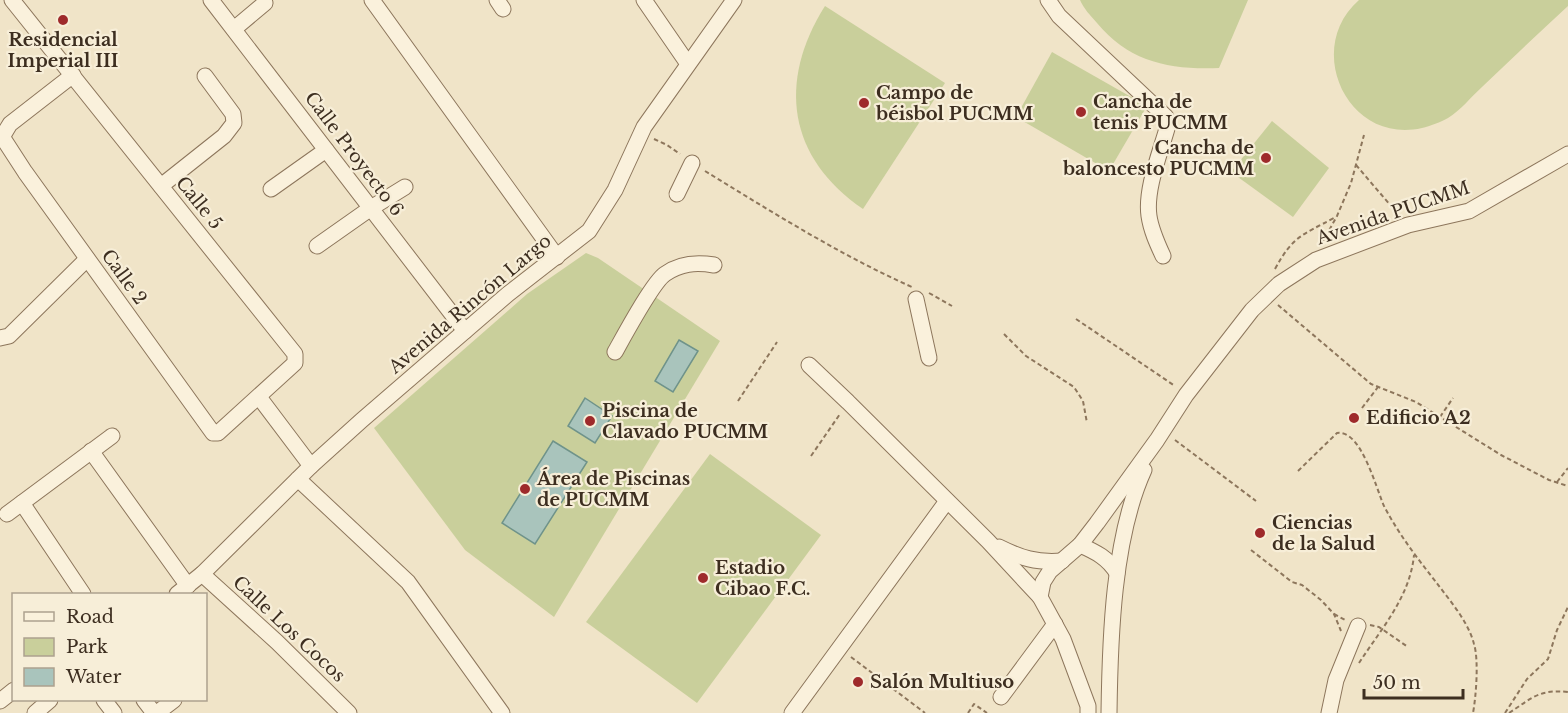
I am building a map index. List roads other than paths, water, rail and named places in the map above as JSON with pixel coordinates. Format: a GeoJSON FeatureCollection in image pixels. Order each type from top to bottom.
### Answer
{"type":"FeatureCollection","features":[{"type":"Feature","properties":{"kind":"street","name":"Calle 5"},"geometry":{"type":"LineString","coordinates":[[12,0],[295,354],[295,363],[259,397]]}},
{"type":"Feature","properties":{"kind":"street","name":"Calle Proyecto 6"},"geometry":{"type":"LineString","coordinates":[[211,0],[465,331]]}},
{"type":"Feature","properties":{"kind":"street"},"geometry":{"type":"LineString","coordinates":[[372,0],[557,257]]}},
{"type":"Feature","properties":{"kind":"street"},"geometry":{"type":"LineString","coordinates":[[644,0],[688,64]]}},
{"type":"Feature","properties":{"kind":"street","name":"Avenida Rincón Largo"},"geometry":{"type":"LineString","coordinates":[[183,590],[311,466],[508,294],[589,231],[615,190],[641,134],[735,0]]}},
{"type":"Feature","properties":{"kind":"street"},"geometry":{"type":"LineString","coordinates":[[1048,0],[1059,16],[1166,117],[1168,125],[1153,177],[1148,208],[1151,228],[1163,256]]}},
{"type":"Feature","properties":{"kind":"street"},"geometry":{"type":"LineString","coordinates":[[234,29],[265,3]]}},
{"type":"Feature","properties":{"kind":"street"},"geometry":{"type":"LineString","coordinates":[[2,139],[10,124],[73,75]]}},
{"type":"Feature","properties":{"kind":"street"},"geometry":{"type":"LineString","coordinates":[[161,186],[224,136],[234,123],[233,114],[206,76]]}},
{"type":"Feature","properties":{"kind":"street","name":"Calle 2"},"geometry":{"type":"LineString","coordinates":[[2,139],[213,433],[218,434],[259,397]]}},
{"type":"Feature","properties":{"kind":"street"},"geometry":{"type":"LineString","coordinates":[[271,189],[326,150]]}},
{"type":"Feature","properties":{"kind":"street","name":"Avenida PUCMM"},"geometry":{"type":"LineString","coordinates":[[1040,597],[1043,582],[1050,571],[1080,545],[1160,436],[1186,395],[1252,310],[1279,284],[1316,260],[1408,225],[1469,211],[1568,154]]}},
{"type":"Feature","properties":{"kind":"street"},"geometry":{"type":"LineString","coordinates":[[677,194],[692,163]]}},
{"type":"Feature","properties":{"kind":"street"},"geometry":{"type":"LineString","coordinates":[[317,246],[405,187]]}},
{"type":"Feature","properties":{"kind":"street"},"geometry":{"type":"LineString","coordinates":[[0,338],[9,336],[87,259]]}},
{"type":"Feature","properties":{"kind":"street"},"geometry":{"type":"LineString","coordinates":[[615,352],[663,275],[679,266],[699,262],[714,265]]}},
{"type":"Feature","properties":{"kind":"street"},"geometry":{"type":"LineString","coordinates":[[915,293],[929,358]]}},
{"type":"Feature","properties":{"kind":"street"},"geometry":{"type":"LineString","coordinates":[[808,365],[988,541],[1040,597],[1063,639],[1088,706],[1088,713]]}},
{"type":"Feature","properties":{"kind":"street"},"geometry":{"type":"LineString","coordinates":[[259,397],[311,466]]}},
{"type":"Feature","properties":{"kind":"street"},"geometry":{"type":"LineString","coordinates":[[7,514],[112,436]]}},
{"type":"Feature","properties":{"kind":"street","name":"Avenida PUCMM"},"geometry":{"type":"LineString","coordinates":[[1109,713],[1117,573],[1126,522],[1136,487],[1160,436]]}},
{"type":"Feature","properties":{"kind":"street"},"geometry":{"type":"LineString","coordinates":[[91,452],[183,590]]}},
{"type":"Feature","properties":{"kind":"street"},"geometry":{"type":"LineString","coordinates":[[298,479],[408,582],[502,713]]}},
{"type":"Feature","properties":{"kind":"street"},"geometry":{"type":"LineString","coordinates":[[792,713],[947,501]]}},
{"type":"Feature","properties":{"kind":"street"},"geometry":{"type":"LineString","coordinates":[[22,503],[82,593]]}},
{"type":"Feature","properties":{"kind":"street"},"geometry":{"type":"LineString","coordinates":[[988,541],[1017,556],[1042,562],[1062,561]]}},
{"type":"Feature","properties":{"kind":"street"},"geometry":{"type":"LineString","coordinates":[[1080,545],[1101,554],[1117,573]]}},
{"type":"Feature","properties":{"kind":"street","name":"Calle Los Cocos"},"geometry":{"type":"LineString","coordinates":[[202,574],[277,642],[349,713]]}},
{"type":"Feature","properties":{"kind":"street"},"geometry":{"type":"LineString","coordinates":[[1001,697],[1055,624]]}},
{"type":"Feature","properties":{"kind":"street"},"geometry":{"type":"LineString","coordinates":[[1329,713],[1336,680],[1358,626]]}},
{"type":"Feature","properties":{"kind":"street"},"geometry":{"type":"LineString","coordinates":[[0,701],[12,692]]}},
{"type":"Feature","properties":{"kind":"street"},"geometry":{"type":"LineString","coordinates":[[35,713],[48,701]]}},
{"type":"Feature","properties":{"kind":"street"},"geometry":{"type":"LineString","coordinates":[[146,701],[156,713],[171,701]]}},
{"type":"Feature","properties":{"kind":"water"},"geometry":{"type":"Polygon","coordinates":[[[679,340],[698,351],[673,392],[655,381],[679,340]]]}},
{"type":"Feature","properties":{"kind":"water","name":"Piscina de Clavado PUCMM"},"geometry":{"type":"Polygon","coordinates":[[[585,398],[612,416],[595,443],[568,426],[585,398]]]}},
{"type":"Feature","properties":{"kind":"water"},"geometry":{"type":"Polygon","coordinates":[[[553,441],[587,462],[535,544],[502,523],[553,441]]]}},
{"type":"Feature","properties":{"kind":"place","name":"Residencial Imperial III"},"geometry":{"type":"Point","coordinates":[63,20]}},
{"type":"Feature","properties":{"kind":"place","name":"Campo de béisbol PUCMM"},"geometry":{"type":"Point","coordinates":[864,103]}},
{"type":"Feature","properties":{"kind":"place","name":"Cancha de tenis PUCMM"},"geometry":{"type":"Point","coordinates":[1081,112]}},
{"type":"Feature","properties":{"kind":"place","name":"Cancha de baloncesto PUCMM"},"geometry":{"type":"Point","coordinates":[1266,158]}},
{"type":"Feature","properties":{"kind":"place","name":"Edificio A2"},"geometry":{"type":"Point","coordinates":[1354,418]}},
{"type":"Feature","properties":{"kind":"place","name":"Piscina de Clavado PUCMM"},"geometry":{"type":"Point","coordinates":[590,421]}},
{"type":"Feature","properties":{"kind":"place","name":"Área de Piscinas de PUCMM"},"geometry":{"type":"Point","coordinates":[525,489]}},
{"type":"Feature","properties":{"kind":"place","name":"Ciencias de la Salud"},"geometry":{"type":"Point","coordinates":[1260,533]}},
{"type":"Feature","properties":{"kind":"place","name":"Estadio Cibao F.C."},"geometry":{"type":"Point","coordinates":[703,578]}},
{"type":"Feature","properties":{"kind":"place","name":"Salón Multiuso"},"geometry":{"type":"Point","coordinates":[858,682]}}]}
